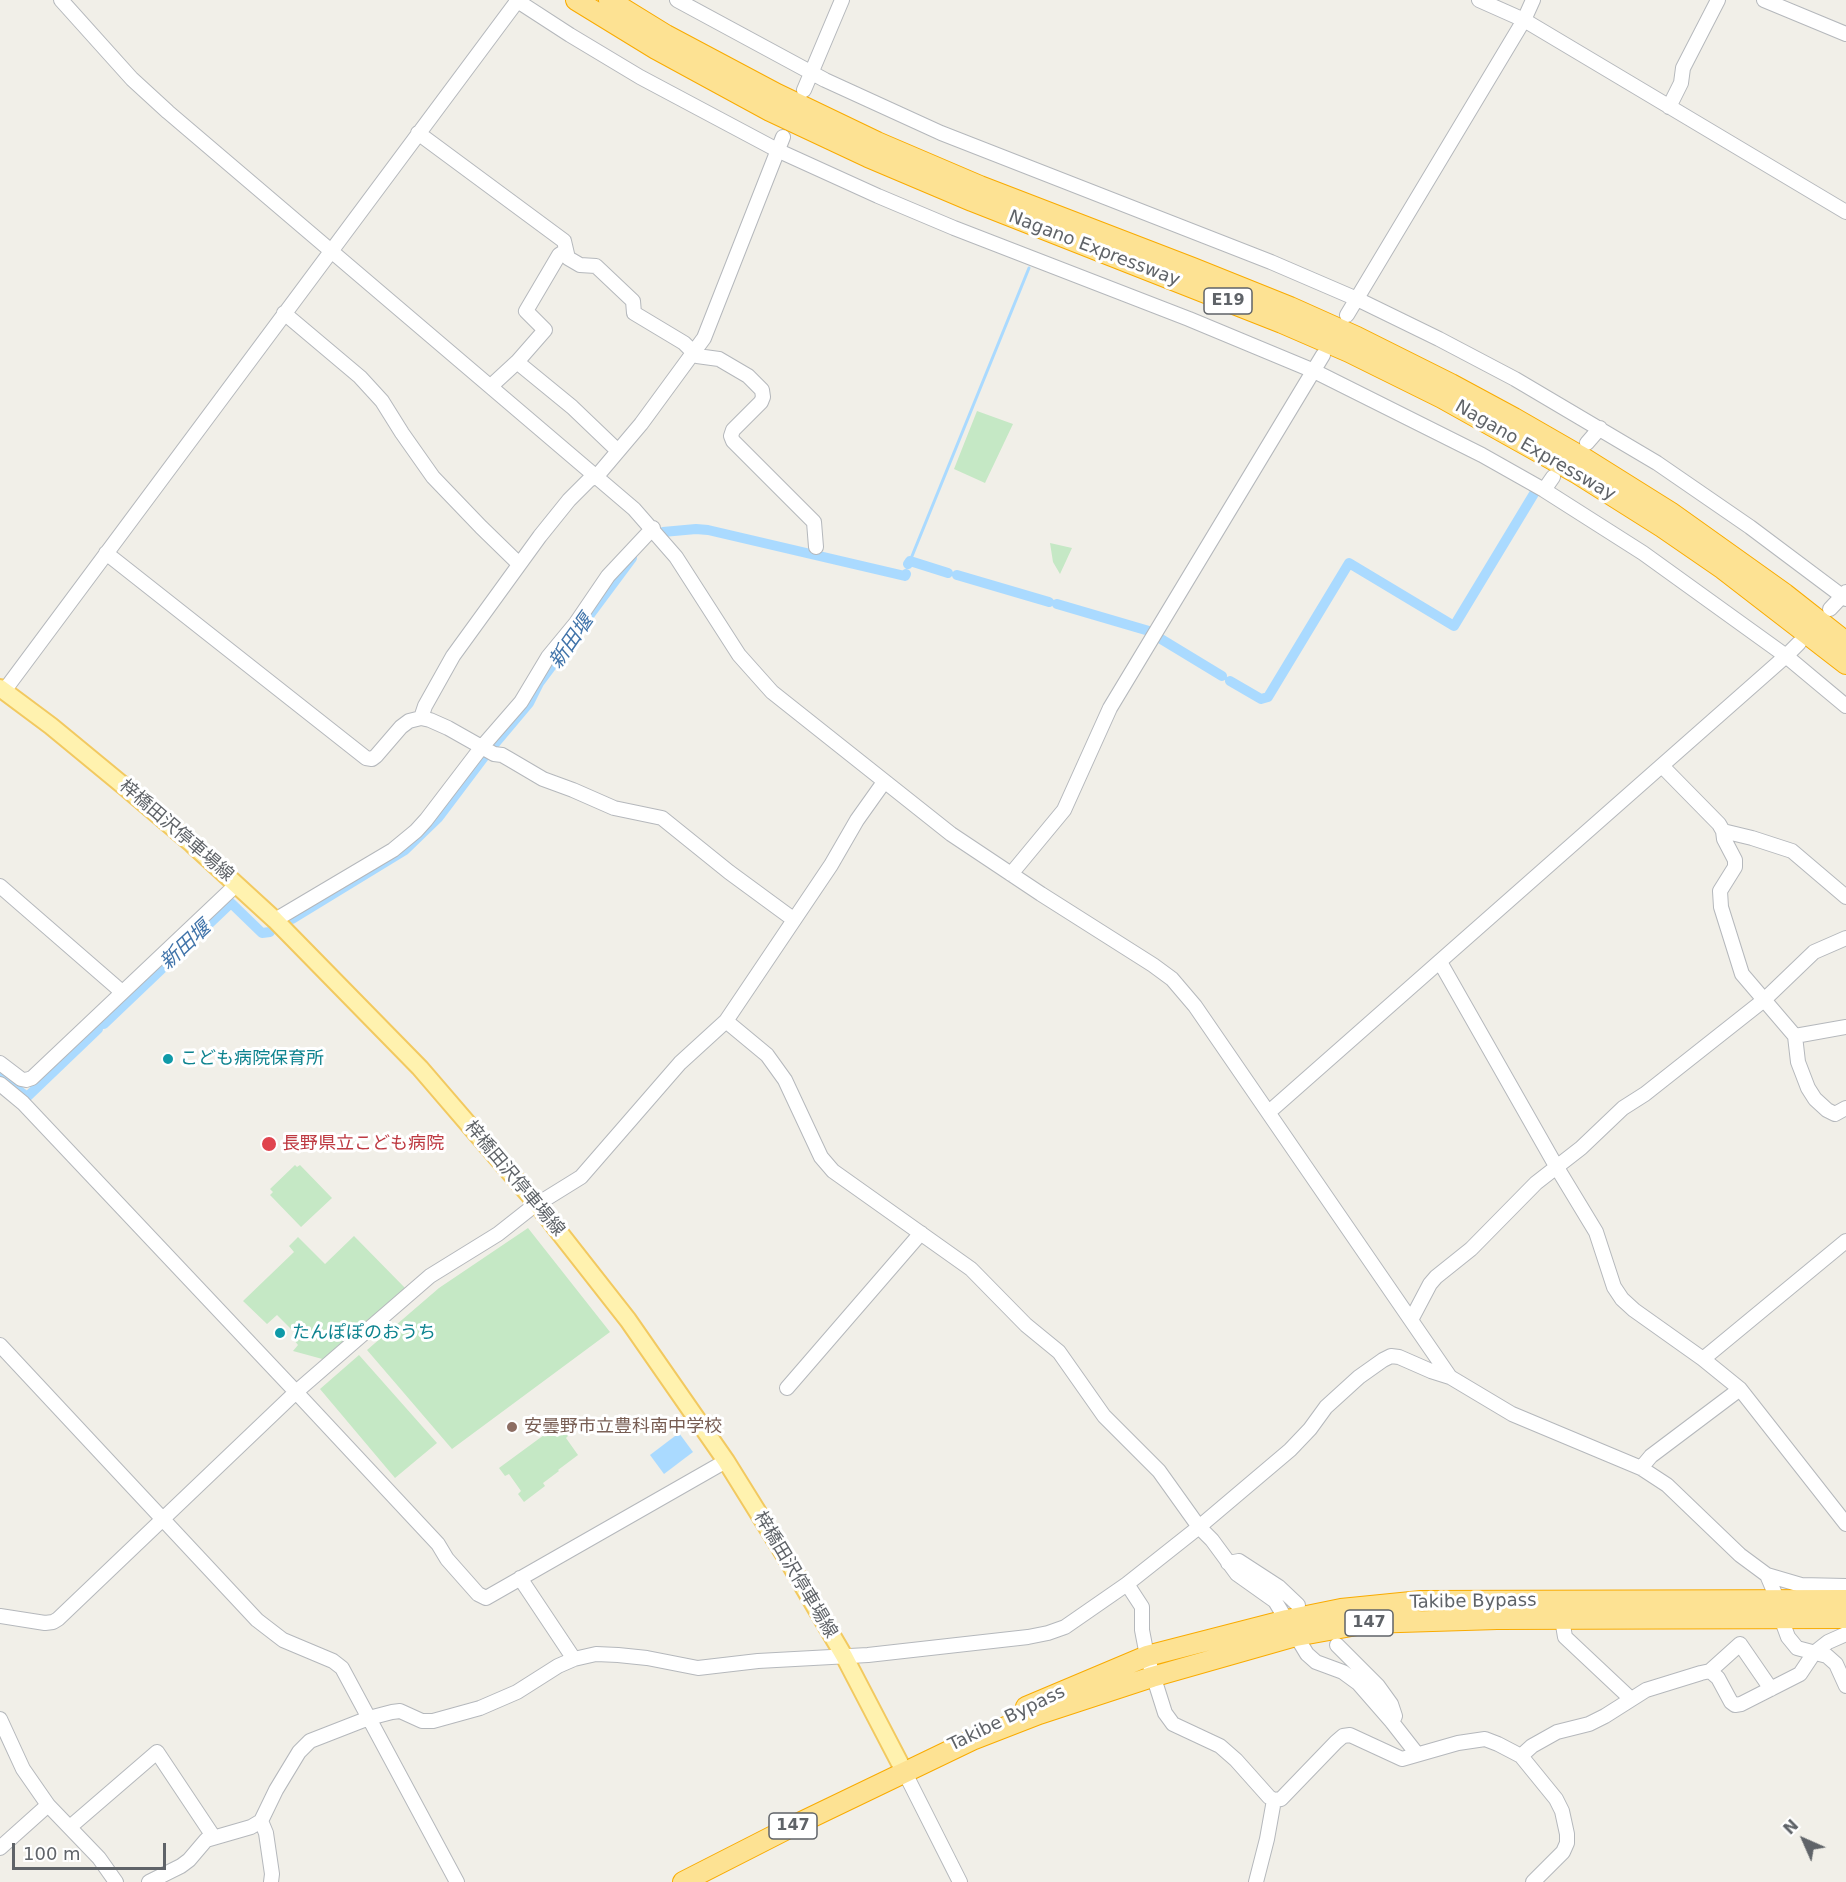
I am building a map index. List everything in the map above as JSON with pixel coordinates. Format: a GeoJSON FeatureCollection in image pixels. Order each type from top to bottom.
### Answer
{"type":"FeatureCollection","features":[{"type":"Feature","properties":{"kind":"highway","name":"Nagano Expressway"},"geometry":{"type":"LineString","coordinates":[[576,0],[656,49],[760,105],[868,157],[972,201],[1282,323],[1349,352],[1442,398],[1578,474],[1662,527],[1723,569],[1846,664]]}},
{"type":"Feature","properties":{"kind":"highway","name":"Nagano Expressway"},"geometry":{"type":"LineString","coordinates":[[609,0],[666,34],[777,94],[878,142],[980,186],[1290,307],[1451,384],[1587,460],[1670,512],[1785,594],[1846,642]]}},
{"type":"Feature","properties":{"kind":"highway","name":"Takibe Bypass"},"geometry":{"type":"LineString","coordinates":[[683,1882],[972,1740],[1039,1714],[1152,1677],[1294,1620],[1368,1623],[1562,1619],[1780,1610],[1846,1600]]}},
{"type":"Feature","properties":{"kind":"highway","name":"Takibe Bypass"},"geometry":{"type":"LineString","coordinates":[[910,1770],[998,1719],[1147,1656],[1341,1609],[1421,1601],[1780,1610],[1846,1618]]}},
{"type":"Feature","properties":{"kind":"main road","name":"梓橋田沢停車場線"},"geometry":{"type":"LineString","coordinates":[[2,689],[125,787],[275,920],[413,1061],[537,1204],[633,1328],[726,1461],[790,1564],[910,1770]]}},
{"type":"Feature","properties":{"kind":"street"},"geometry":{"type":"LineString","coordinates":[[61,0],[132,79],[168,112],[634,509],[676,557],[726,636],[772,693],[951,834],[1153,964],[1172,979],[1196,1006],[1450,1377]]}},
{"type":"Feature","properties":{"kind":"street"},"geometry":{"type":"LineString","coordinates":[[2,689],[106,553],[517,0],[640,77],[781,144],[878,196],[1314,371],[1482,455],[1544,490],[1643,553],[1786,656],[1846,706]]}},
{"type":"Feature","properties":{"kind":"street"},"geometry":{"type":"LineString","coordinates":[[677,0],[812,73],[941,133],[1250,254],[1357,299],[1515,379],[1600,428],[1706,496],[1845,596],[1830,609]]}},
{"type":"Feature","properties":{"kind":"street"},"geometry":{"type":"LineString","coordinates":[[804,90],[842,0]]}},
{"type":"Feature","properties":{"kind":"street"},"geometry":{"type":"LineString","coordinates":[[1479,0],[1524,20],[1846,212]]}},
{"type":"Feature","properties":{"kind":"street"},"geometry":{"type":"LineString","coordinates":[[1347,315],[1524,20],[1533,0]]}},
{"type":"Feature","properties":{"kind":"street"},"geometry":{"type":"LineString","coordinates":[[1670,107],[1681,83],[1683,68],[1718,0]]}},
{"type":"Feature","properties":{"kind":"street"},"geometry":{"type":"LineString","coordinates":[[1764,0],[1846,34]]}},
{"type":"Feature","properties":{"kind":"street"},"geometry":{"type":"LineString","coordinates":[[418,133],[564,241],[568,258],[580,265],[596,266],[633,301],[634,313],[684,343],[697,356],[719,359],[748,376],[762,390],[761,402],[733,430],[731,436],[733,441],[814,522],[816,547]]}},
{"type":"Feature","properties":{"kind":"street"},"geometry":{"type":"LineString","coordinates":[[422,718],[425,706],[453,656],[519,564],[558,512],[589,480],[597,476],[618,451],[669,387],[704,338],[781,144]]}},
{"type":"Feature","properties":{"kind":"street"},"geometry":{"type":"LineString","coordinates":[[491,386],[517,362],[545,330],[526,311],[559,255],[565,251]]}},
{"type":"Feature","properties":{"kind":"street"},"geometry":{"type":"LineString","coordinates":[[284,313],[360,377],[382,401],[433,477],[519,564]]}},
{"type":"Feature","properties":{"kind":"street"},"geometry":{"type":"LineString","coordinates":[[1011,874],[1064,810],[1110,708],[1323,355]]}},
{"type":"Feature","properties":{"kind":"street"},"geometry":{"type":"LineString","coordinates":[[517,362],[572,406],[618,451]]}},
{"type":"Feature","properties":{"kind":"street"},"geometry":{"type":"LineString","coordinates":[[1587,443],[1600,428]]}},
{"type":"Feature","properties":{"kind":"street"},"geometry":{"type":"LineString","coordinates":[[1544,490],[1553,477]]}},
{"type":"Feature","properties":{"kind":"street"},"geometry":{"type":"LineString","coordinates":[[275,920],[328,890],[406,840],[426,820],[481,748],[521,702],[548,657],[576,623],[608,576],[653,528]]}},
{"type":"Feature","properties":{"kind":"street"},"geometry":{"type":"LineString","coordinates":[[106,553],[366,758],[372,759],[376,756],[409,721],[422,718],[448,728],[481,748],[509,759],[543,779],[614,808],[662,818],[729,872],[793,919]]}},
{"type":"Feature","properties":{"kind":"street"},"geometry":{"type":"LineString","coordinates":[[1269,1112],[1799,643]]}},
{"type":"Feature","properties":{"kind":"street"},"geometry":{"type":"LineString","coordinates":[[1662,766],[1719,824],[1735,860],[1735,867],[1720,891],[1721,907],[1742,974],[1795,1036],[1798,1062],[1815,1099],[1835,1114],[1846,1108]]}},
{"type":"Feature","properties":{"kind":"street"},"geometry":{"type":"LineString","coordinates":[[0,1616],[45,1623],[58,1619],[296,1392],[430,1276],[498,1234],[589,1169],[680,1063],[726,1021],[884,782]]}},
{"type":"Feature","properties":{"kind":"street"},"geometry":{"type":"LineString","coordinates":[[1723,831],[1792,851],[1846,897]]}},
{"type":"Feature","properties":{"kind":"street"},"geometry":{"type":"LineString","coordinates":[[0,1062],[21,1079],[32,1078],[236,885]]}},
{"type":"Feature","properties":{"kind":"street"},"geometry":{"type":"LineString","coordinates":[[0,886],[122,992]]}},
{"type":"Feature","properties":{"kind":"street"},"geometry":{"type":"LineString","coordinates":[[1412,1320],[1430,1284],[1436,1277],[1471,1249],[1521,1197],[1556,1166],[1581,1148],[1623,1108],[1645,1094],[1764,1000],[1814,952],[1846,938]]}},
{"type":"Feature","properties":{"kind":"street"},"geometry":{"type":"LineString","coordinates":[[1440,962],[1596,1232],[1614,1287],[1622,1299],[1740,1389],[1846,1524]]}},
{"type":"Feature","properties":{"kind":"street"},"geometry":{"type":"LineString","coordinates":[[726,1021],[767,1055],[785,1080],[821,1157],[833,1171],[971,1269],[1026,1325],[1059,1352],[1104,1416],[1159,1471],[1199,1527],[1212,1540],[1237,1574],[1275,1601],[1294,1620],[1307,1654],[1316,1662],[1349,1676],[1392,1722],[1417,1754]]}},
{"type":"Feature","properties":{"kind":"street"},"geometry":{"type":"LineString","coordinates":[[1795,1036],[1846,1027]]}},
{"type":"Feature","properties":{"kind":"street"},"geometry":{"type":"LineString","coordinates":[[0,1084],[23,1103],[296,1392],[438,1544],[447,1559],[478,1594],[486,1598],[726,1461]]}},
{"type":"Feature","properties":{"kind":"street"},"geometry":{"type":"LineString","coordinates":[[786,1388],[921,1233]]}},
{"type":"Feature","properties":{"kind":"street"},"geometry":{"type":"LineString","coordinates":[[1703,1359],[1846,1241]]}},
{"type":"Feature","properties":{"kind":"street"},"geometry":{"type":"LineString","coordinates":[[0,1345],[256,1620],[283,1640],[333,1661],[342,1668],[457,1882]]}},
{"type":"Feature","properties":{"kind":"street"},"geometry":{"type":"LineString","coordinates":[[149,1882],[189,1860],[206,1839],[251,1827],[261,1821],[276,1790],[304,1746],[310,1741],[369,1718],[392,1712],[400,1712],[422,1721],[433,1721],[480,1708],[508,1696],[574,1659],[596,1654],[618,1655],[698,1668],[758,1660],[844,1656],[1048,1633],[1077,1620],[1199,1527],[1290,1450],[1310,1429],[1326,1407],[1359,1377],[1391,1356],[1400,1357],[1450,1377],[1512,1414],[1641,1468],[1667,1485],[1740,1555],[1767,1575],[1801,1585],[1846,1586]]}},
{"type":"Feature","properties":{"kind":"street"},"geometry":{"type":"LineString","coordinates":[[1641,1468],[1651,1456],[1740,1389]]}},
{"type":"Feature","properties":{"kind":"street"},"geometry":{"type":"LineString","coordinates":[[1767,1575],[1788,1637],[1797,1648],[1827,1656],[1836,1664],[1846,1686]]}},
{"type":"Feature","properties":{"kind":"street"},"geometry":{"type":"LineString","coordinates":[[520,1578],[574,1659]]}},
{"type":"Feature","properties":{"kind":"street"},"geometry":{"type":"LineString","coordinates":[[1127,1584],[1142,1607],[1142,1630],[1147,1656],[1165,1713],[1173,1724],[1220,1746],[1274,1800],[1281,1799],[1342,1736],[1357,1737],[1402,1759],[1458,1743],[1485,1739],[1521,1756],[1556,1799],[1562,1811],[1567,1834],[1567,1843],[1563,1852],[1533,1882]]}},
{"type":"Feature","properties":{"kind":"street"},"geometry":{"type":"LineString","coordinates":[[1562,1619],[1565,1637],[1631,1699]]}},
{"type":"Feature","properties":{"kind":"street"},"geometry":{"type":"LineString","coordinates":[[1710,1671],[1718,1678],[1731,1702],[1735,1705],[1741,1704],[1800,1674],[1814,1653],[1828,1642],[1846,1634]]}},
{"type":"Feature","properties":{"kind":"street"},"geometry":{"type":"LineString","coordinates":[[1521,1756],[1547,1737],[1557,1732],[1589,1724],[1658,1685],[1710,1671],[1740,1644],[1771,1689]]}},
{"type":"Feature","properties":{"kind":"street"},"geometry":{"type":"LineString","coordinates":[[1337,1645],[1378,1686],[1395,1716],[1392,1722]]}},
{"type":"Feature","properties":{"kind":"street"},"geometry":{"type":"LineString","coordinates":[[0,1719],[23,1769],[48,1805],[99,1858],[116,1882]]}},
{"type":"Feature","properties":{"kind":"street"},"geometry":{"type":"LineString","coordinates":[[70,1827],[157,1752],[213,1836]]}},
{"type":"Feature","properties":{"kind":"street"},"geometry":{"type":"LineString","coordinates":[[910,1770],[960,1882]]}},
{"type":"Feature","properties":{"kind":"street"},"geometry":{"type":"LineString","coordinates":[[1256,1882],[1274,1800]]}},
{"type":"Feature","properties":{"kind":"street"},"geometry":{"type":"LineString","coordinates":[[0,1848],[48,1805]]}},
{"type":"Feature","properties":{"kind":"street"},"geometry":{"type":"LineString","coordinates":[[261,1821],[266,1833],[272,1874],[271,1882]]}},
{"type":"Feature","properties":{"kind":"green space"},"geometry":{"type":"Polygon","coordinates":[[[977,411],[1013,424],[985,483],[954,469],[977,411]]]}},
{"type":"Feature","properties":{"kind":"green space"},"geometry":{"type":"Polygon","coordinates":[[[1050,543],[1072,548],[1060,574],[1053,562],[1050,543]]]}},
{"type":"Feature","properties":{"kind":"green space"},"geometry":{"type":"Polygon","coordinates":[[[295,1165],[297,1167],[300,1165],[332,1198],[301,1227],[270,1195],[273,1192],[270,1189],[295,1165]]]}},
{"type":"Feature","properties":{"kind":"green space"},"geometry":{"type":"Polygon","coordinates":[[[528,1228],[610,1332],[452,1449],[367,1350],[439,1288],[528,1228]]]}},
{"type":"Feature","properties":{"kind":"green space"},"geometry":{"type":"Polygon","coordinates":[[[354,1236],[407,1290],[326,1360],[293,1351],[298,1345],[294,1340],[298,1336],[277,1315],[267,1324],[243,1301],[294,1252],[289,1246],[298,1237],[325,1264],[354,1236]]]}},
{"type":"Feature","properties":{"kind":"green space"},"geometry":{"type":"Polygon","coordinates":[[[359,1355],[437,1443],[395,1478],[320,1389],[359,1355]]]}},
{"type":"Feature","properties":{"kind":"green space"},"geometry":{"type":"Polygon","coordinates":[[[559,1424],[578,1455],[543,1483],[545,1486],[524,1502],[518,1494],[521,1491],[509,1474],[505,1476],[499,1468],[559,1424]]]}},
{"type":"Feature","properties":{"kind":"water"},"geometry":{"type":"Polygon","coordinates":[[[679,1433],[693,1452],[664,1474],[650,1455],[679,1433]]]}},
{"type":"Feature","properties":{"kind":"waterway"},"geometry":{"type":"LineString","coordinates":[[910,561],[1029,268]]}},
{"type":"Feature","properties":{"kind":"waterway"},"geometry":{"type":"LineString","coordinates":[[1230,681],[1261,699],[1268,697],[1349,563],[1454,626],[1535,492]]}},
{"type":"Feature","properties":{"kind":"waterway","name":"新田堰"},"geometry":{"type":"LineString","coordinates":[[663,532],[708,530],[905,576],[906,574]]}},
{"type":"Feature","properties":{"kind":"waterway","name":"新田堰"},"geometry":{"type":"LineString","coordinates":[[492,747],[529,703],[539,683],[632,558]]}},
{"type":"Feature","properties":{"kind":"waterway"},"geometry":{"type":"LineString","coordinates":[[908,564],[910,561],[948,573]]}},
{"type":"Feature","properties":{"kind":"waterway"},"geometry":{"type":"LineString","coordinates":[[957,575],[1049,602]]}},
{"type":"Feature","properties":{"kind":"waterway"},"geometry":{"type":"LineString","coordinates":[[1057,604],[1149,631]]}},
{"type":"Feature","properties":{"kind":"waterway"},"geometry":{"type":"LineString","coordinates":[[1161,639],[1222,676]]}},
{"type":"Feature","properties":{"kind":"waterway","name":"新田堰"},"geometry":{"type":"LineString","coordinates":[[292,919],[405,850],[438,818],[484,757]]}},
{"type":"Feature","properties":{"kind":"waterway","name":"新田堰"},"geometry":{"type":"LineString","coordinates":[[104,1024],[231,903],[262,933],[270,932]]}},
{"type":"Feature","properties":{"kind":"waterway","name":"新田堰"},"geometry":{"type":"LineString","coordinates":[[0,1076],[27,1097],[98,1029]]}},
{"type":"Feature","properties":{"kind":"place","name":"こども病院保育所"},"geometry":{"type":"Point","coordinates":[168,1059]}},
{"type":"Feature","properties":{"kind":"place","name":"長野県立こども病院"},"geometry":{"type":"Point","coordinates":[269,1144]}},
{"type":"Feature","properties":{"kind":"place","name":"たんぽぽのおうち"},"geometry":{"type":"Point","coordinates":[280,1333]}},
{"type":"Feature","properties":{"kind":"place","name":"安曇野市立豊科南中学校"},"geometry":{"type":"Point","coordinates":[512,1427]}}]}
